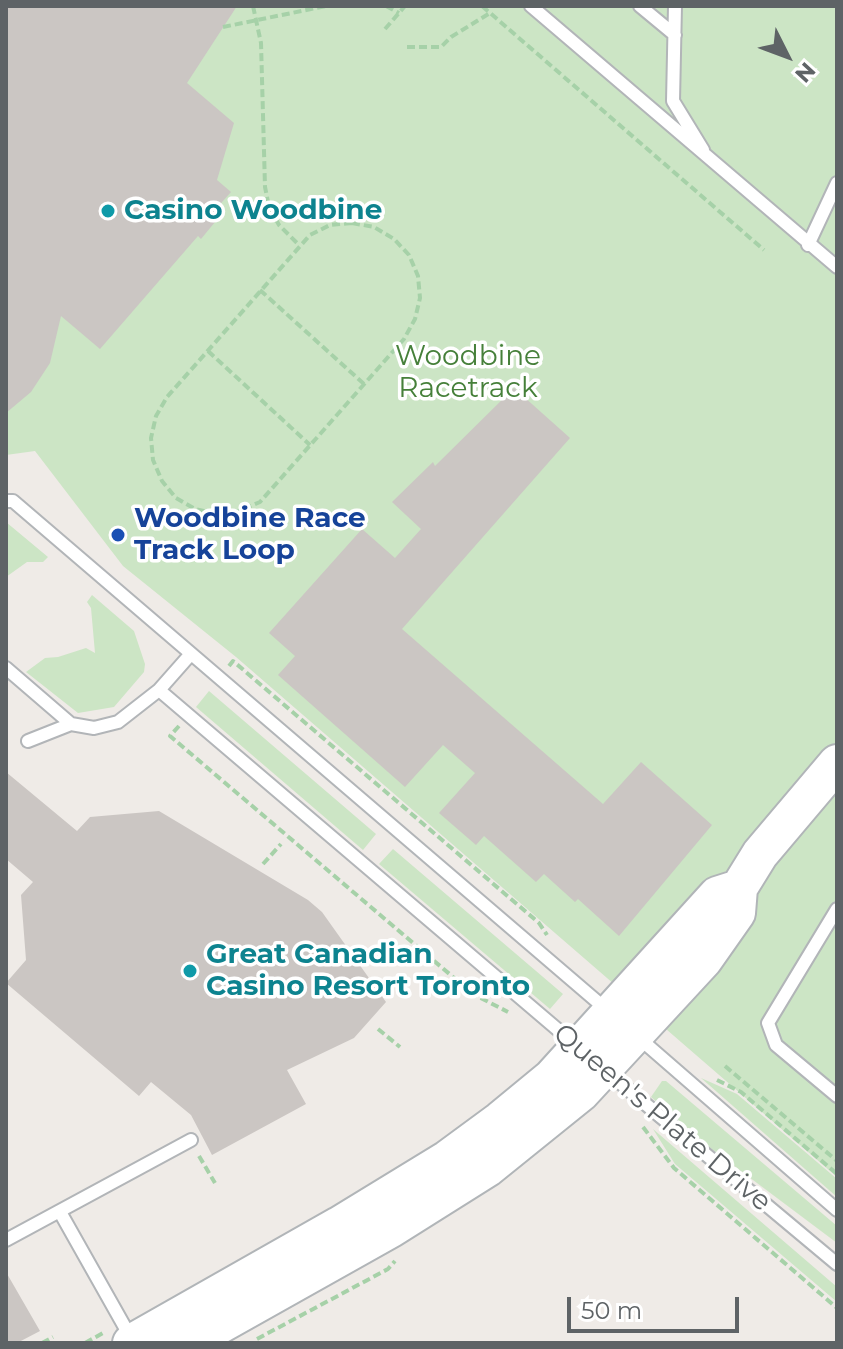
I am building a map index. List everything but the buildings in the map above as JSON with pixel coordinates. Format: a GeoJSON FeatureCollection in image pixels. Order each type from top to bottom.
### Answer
{"type":"FeatureCollection","features":[{"type":"Feature","properties":{"kind":"street"},"geometry":{"type":"LineString","coordinates":[[133,1343],[447,1159],[547,1081],[591,1058],[623,1024],[717,895],[739,888],[760,854],[837,763]]}},
{"type":"Feature","properties":{"kind":"street"},"geometry":{"type":"LineString","coordinates":[[188,1343],[391,1229],[488,1168],[581,1093],[591,1058]]}},
{"type":"Feature","properties":{"kind":"lane"},"geometry":{"type":"LineString","coordinates":[[531,6],[837,267]]}},
{"type":"Feature","properties":{"kind":"lane"},"geometry":{"type":"LineString","coordinates":[[640,6],[675,35]]}},
{"type":"Feature","properties":{"kind":"lane"},"geometry":{"type":"LineString","coordinates":[[675,6],[673,101],[709,160]]}},
{"type":"Feature","properties":{"kind":"lane"},"geometry":{"type":"LineString","coordinates":[[808,245],[837,183]]}},
{"type":"Feature","properties":{"kind":"lane","name":"Queen's Plate Drive"},"geometry":{"type":"LineString","coordinates":[[6,501],[13,501],[189,656],[837,1210]]}},
{"type":"Feature","properties":{"kind":"lane"},"geometry":{"type":"LineString","coordinates":[[6,668],[71,724],[94,728],[118,722],[159,690],[189,656]]}},
{"type":"Feature","properties":{"kind":"lane","name":"Queen's Plate Drive"},"geometry":{"type":"LineString","coordinates":[[159,690],[837,1264]]}},
{"type":"Feature","properties":{"kind":"lane"},"geometry":{"type":"LineString","coordinates":[[28,741],[71,724]]}},
{"type":"Feature","properties":{"kind":"lane"},"geometry":{"type":"LineString","coordinates":[[837,909],[768,1023],[776,1045],[837,1096]]}},
{"type":"Feature","properties":{"kind":"lane"},"geometry":{"type":"LineString","coordinates":[[6,1240],[191,1140]]}},
{"type":"Feature","properties":{"kind":"lane"},"geometry":{"type":"LineString","coordinates":[[60,1212],[133,1343]]}},
{"type":"Feature","properties":{"kind":"path"},"geometry":{"type":"LineString","coordinates":[[253,6],[261,43],[265,187],[269,207],[279,225],[299,245]]}},
{"type":"Feature","properties":{"kind":"path"},"geometry":{"type":"LineString","coordinates":[[223,27],[255,18],[326,6]]}},
{"type":"Feature","properties":{"kind":"path"},"geometry":{"type":"LineString","coordinates":[[386,6],[399,13]]}},
{"type":"Feature","properties":{"kind":"path"},"geometry":{"type":"LineString","coordinates":[[385,29],[405,6]]}},
{"type":"Feature","properties":{"kind":"path"},"geometry":{"type":"LineString","coordinates":[[482,6],[764,250]]}},
{"type":"Feature","properties":{"kind":"path"},"geometry":{"type":"LineString","coordinates":[[407,47],[441,47],[451,37],[490,13]]}},
{"type":"Feature","properties":{"kind":"path"},"geometry":{"type":"LineString","coordinates":[[352,223],[374,227],[394,239],[409,255],[419,287],[415,319],[404,339],[260,502],[239,511],[206,511],[176,498],[157,471],[151,438],[156,416],[167,397],[299,245],[310,235],[330,225],[352,223]]}},
{"type":"Feature","properties":{"kind":"path"},"geometry":{"type":"LineString","coordinates":[[260,290],[364,384]]}},
{"type":"Feature","properties":{"kind":"path"},"geometry":{"type":"LineString","coordinates":[[208,351],[310,445]]}},
{"type":"Feature","properties":{"kind":"path"},"geometry":{"type":"LineString","coordinates":[[188,715],[170,736],[473,994],[518,1017]]}},
{"type":"Feature","properties":{"kind":"path"},"geometry":{"type":"LineString","coordinates":[[263,864],[281,844]]}},
{"type":"Feature","properties":{"kind":"path"},"geometry":{"type":"LineString","coordinates":[[378,1029],[400,1047]]}},
{"type":"Feature","properties":{"kind":"path"},"geometry":{"type":"LineString","coordinates":[[725,1066],[837,1161]]}},
{"type":"Feature","properties":{"kind":"path"},"geometry":{"type":"LineString","coordinates":[[713,1078],[741,1092],[837,1174]]}},
{"type":"Feature","properties":{"kind":"path"},"geometry":{"type":"LineString","coordinates":[[6,1111],[6,1123]]}},
{"type":"Feature","properties":{"kind":"path"},"geometry":{"type":"LineString","coordinates":[[638,1122],[674,1168],[837,1308]]}},
{"type":"Feature","properties":{"kind":"path"},"geometry":{"type":"LineString","coordinates":[[201,1158],[215,1183]]}},
{"type":"Feature","properties":{"kind":"path"},"geometry":{"type":"LineString","coordinates":[[42,1343],[53,1337]]}},
{"type":"Feature","properties":{"kind":"green space","name":"Woodbine Racetrack"},"geometry":{"type":"Polygon","coordinates":[[[6,6],[837,6],[837,1177],[236,657],[123,566],[35,451],[6,455],[6,6]]]}},
{"type":"Feature","properties":{"kind":"green space"},"geometry":{"type":"Polygon","coordinates":[[[6,522],[48,557],[43,562],[27,562],[6,577],[6,522]]]}},
{"type":"Feature","properties":{"kind":"green space"},"geometry":{"type":"Polygon","coordinates":[[[92,595],[134,631],[145,664],[144,672],[114,707],[78,713],[26,672],[45,658],[86,648],[95,653],[91,608],[87,602],[92,595]]]}},
{"type":"Feature","properties":{"kind":"green space"},"geometry":{"type":"Polygon","coordinates":[[[209,691],[376,834],[363,850],[196,707],[209,691]]]}},
{"type":"Feature","properties":{"kind":"green space"},"geometry":{"type":"Polygon","coordinates":[[[393,849],[563,994],[550,1009],[379,864],[393,849]]]}},
{"type":"Feature","properties":{"kind":"green space"},"geometry":{"type":"Polygon","coordinates":[[[701,1078],[737,1094],[837,1179],[837,1197],[701,1078]]]}},
{"type":"Feature","properties":{"kind":"green space"},"geometry":{"type":"Polygon","coordinates":[[[662,1081],[666,1081],[837,1226],[837,1243],[713,1150],[651,1097],[662,1081]]]}},
{"type":"Feature","properties":{"kind":"green space"},"geometry":{"type":"Polygon","coordinates":[[[653,1129],[837,1287],[837,1302],[675,1164],[653,1129]]]}},
{"type":"Feature","properties":{"kind":"place","name":"Casino Woodbine"},"geometry":{"type":"Point","coordinates":[108,211]}},
{"type":"Feature","properties":{"kind":"place","name":"Woodbine Race Track Loop"},"geometry":{"type":"Point","coordinates":[118,535]}},
{"type":"Feature","properties":{"kind":"place","name":"Great Canadian Casino Resort Toronto"},"geometry":{"type":"Point","coordinates":[190,971]}}]}
